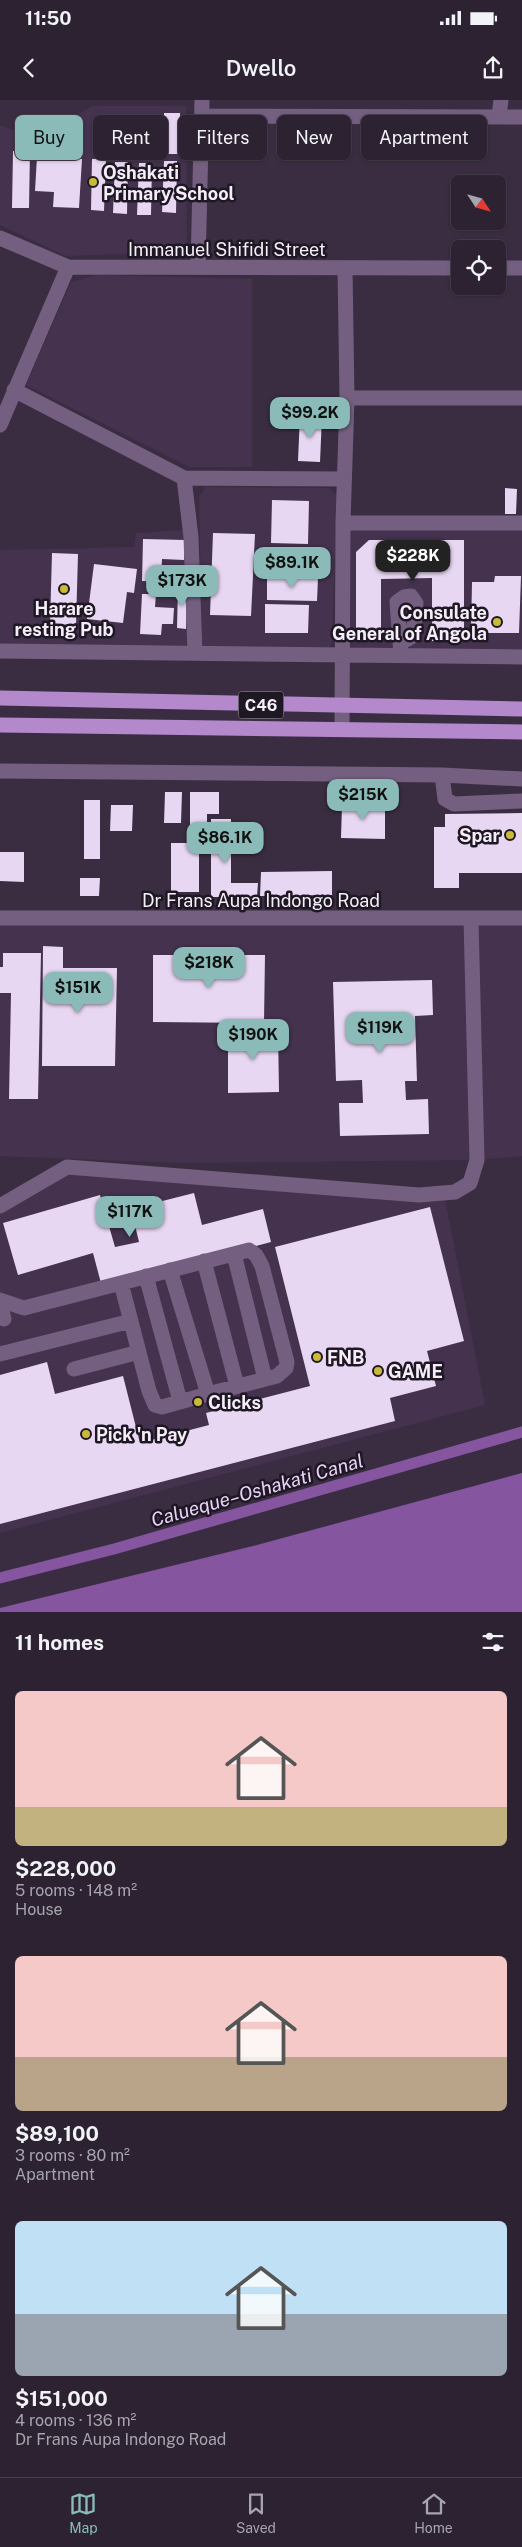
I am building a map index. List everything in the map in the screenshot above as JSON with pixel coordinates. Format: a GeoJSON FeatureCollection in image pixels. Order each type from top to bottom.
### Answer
{"type":"FeatureCollection","features":[{"type":"Feature","properties":{"kind":"main road","name":"C46"},"geometry":{"type":"LineString","coordinates":[[0,698],[342,707],[522,709]]}},
{"type":"Feature","properties":{"kind":"main road","name":"C46"},"geometry":{"type":"LineString","coordinates":[[0,725],[522,732]]}},
{"type":"Feature","properties":{"kind":"street"},"geometry":{"type":"LineString","coordinates":[[202,100],[202,115]]}},
{"type":"Feature","properties":{"kind":"street"},"geometry":{"type":"LineString","coordinates":[[499,116],[501,100]]}},
{"type":"Feature","properties":{"kind":"street"},"geometry":{"type":"LineString","coordinates":[[218,115],[348,107],[522,117]]}},
{"type":"Feature","properties":{"kind":"street"},"geometry":{"type":"LineString","coordinates":[[198,267],[201,160]]}},
{"type":"Feature","properties":{"kind":"street","name":"Immanuel Shifidi Street"},"geometry":{"type":"LineString","coordinates":[[0,238],[68,267],[451,268]]}},
{"type":"Feature","properties":{"kind":"street"},"geometry":{"type":"LineString","coordinates":[[0,424],[68,267]]}},
{"type":"Feature","properties":{"kind":"street"},"geometry":{"type":"LineString","coordinates":[[342,729],[341,654],[347,398],[345,268]]}},
{"type":"Feature","properties":{"kind":"street"},"geometry":{"type":"LineString","coordinates":[[506,268],[522,268]]}},
{"type":"Feature","properties":{"kind":"street"},"geometry":{"type":"LineString","coordinates":[[14,390],[184,478],[344,479]]}},
{"type":"Feature","properties":{"kind":"street"},"geometry":{"type":"LineString","coordinates":[[347,398],[522,398]]}},
{"type":"Feature","properties":{"kind":"street"},"geometry":{"type":"LineString","coordinates":[[184,478],[191,536],[195,653]]}},
{"type":"Feature","properties":{"kind":"street"},"geometry":{"type":"LineString","coordinates":[[343,523],[522,523]]}},
{"type":"Feature","properties":{"kind":"street"},"geometry":{"type":"LineString","coordinates":[[401,639],[401,655]]}},
{"type":"Feature","properties":{"kind":"street"},"geometry":{"type":"LineString","coordinates":[[0,651],[522,657]]}},
{"type":"Feature","properties":{"kind":"street"},"geometry":{"type":"LineString","coordinates":[[0,771],[442,776],[522,779]]}},
{"type":"Feature","properties":{"kind":"street"},"geometry":{"type":"LineString","coordinates":[[442,776],[445,799],[454,804],[522,801]]}},
{"type":"Feature","properties":{"kind":"street","name":"Dr Frans Aupa Indongo Road"},"geometry":{"type":"LineString","coordinates":[[0,918],[522,918]]}},
{"type":"Feature","properties":{"kind":"street"},"geometry":{"type":"LineString","coordinates":[[0,1206],[67,1167],[409,1194],[455,1192],[470,1183],[478,1160],[471,919]]}},
{"type":"Feature","properties":{"kind":"street"},"geometry":{"type":"LineString","coordinates":[[4,1319],[0,1301],[24,1308],[249,1250],[256,1256],[262,1266],[287,1362],[286,1368],[277,1376],[162,1407],[155,1405],[138,1352],[121,1283]]}},
{"type":"Feature","properties":{"kind":"street"},"geometry":{"type":"LineString","coordinates":[[234,1254],[265,1379]]}},
{"type":"Feature","properties":{"kind":"street"},"geometry":{"type":"LineString","coordinates":[[204,1261],[238,1386]]}},
{"type":"Feature","properties":{"kind":"street"},"geometry":{"type":"LineString","coordinates":[[170,1270],[208,1394]]}},
{"type":"Feature","properties":{"kind":"street"},"geometry":{"type":"LineString","coordinates":[[146,1276],[180,1402]]}},
{"type":"Feature","properties":{"kind":"street"},"geometry":{"type":"LineString","coordinates":[[0,1354],[131,1321]]}},
{"type":"Feature","properties":{"kind":"street"},"geometry":{"type":"LineString","coordinates":[[74,1369],[138,1352]]}},
{"type":"Feature","properties":{"kind":"shaded area","name":"Oshakati Primary School"},"geometry":{"type":"Polygon","coordinates":[[[92,106],[186,106],[186,115],[178,115],[178,160],[186,160],[187,252],[65,256],[0,225],[0,125],[15,131],[15,160],[83,160],[83,115],[77,115],[92,106]]]}},
{"type":"Feature","properties":{"kind":"shaded area"},"geometry":{"type":"Polygon","coordinates":[[[97,275],[252,279],[252,467],[189,467],[26,385],[71,282],[97,275]]]}},
{"type":"Feature","properties":{"kind":"shaded area"},"geometry":{"type":"Polygon","coordinates":[[[206,487],[328,488],[337,495],[332,643],[329,649],[202,647],[199,496],[206,487]]]}},
{"type":"Feature","properties":{"kind":"shaded area"},"geometry":{"type":"Polygon","coordinates":[[[349,528],[522,530],[522,651],[347,649],[349,528]]]}},
{"type":"Feature","properties":{"kind":"shaded area"},"geometry":{"type":"Polygon","coordinates":[[[185,530],[188,645],[0,645],[0,550],[134,547],[136,533],[185,530]]]}},
{"type":"Feature","properties":{"kind":"shaded area"},"geometry":{"type":"Polygon","coordinates":[[[0,918],[522,918],[522,1156],[477,1160],[181,1163],[0,1156],[0,918]]]}},
{"type":"Feature","properties":{"kind":"shaded area"},"geometry":{"type":"Polygon","coordinates":[[[67,1167],[444,1193],[485,1405],[0,1533],[0,1206],[67,1167]]]}},
{"type":"Feature","properties":{"kind":"shaded area"},"geometry":{"type":"Polygon","coordinates":[[[522,1473],[522,1612],[0,1612],[0,1608],[257,1545],[522,1473]]]}},
{"type":"Feature","properties":{"kind":"building"},"geometry":{"type":"Polygon","coordinates":[[[164,113],[180,113],[178,115],[178,154],[168,154],[168,115],[164,115],[164,113]]]}},
{"type":"Feature","properties":{"kind":"building"},"geometry":{"type":"Polygon","coordinates":[[[13,151],[15,151],[15,160],[30,160],[29,208],[12,208],[13,151]]]}},
{"type":"Feature","properties":{"kind":"building"},"geometry":{"type":"Polygon","coordinates":[[[92,159],[106,160],[104,211],[91,210],[92,159]]]}},
{"type":"Feature","properties":{"kind":"building"},"geometry":{"type":"Polygon","coordinates":[[[37,160],[82,160],[79,208],[53,207],[54,192],[35,191],[37,160]]]}},
{"type":"Feature","properties":{"kind":"building"},"geometry":{"type":"Polygon","coordinates":[[[164,161],[177,161],[176,213],[162,212],[164,161]]]}},
{"type":"Feature","properties":{"kind":"building"},"geometry":{"type":"Polygon","coordinates":[[[115,162],[128,162],[127,214],[113,213],[115,162]]]}},
{"type":"Feature","properties":{"kind":"building"},"geometry":{"type":"Polygon","coordinates":[[[139,163],[152,163],[151,215],[137,215],[139,163]]]}},
{"type":"Feature","properties":{"kind":"building"},"geometry":{"type":"Polygon","coordinates":[[[300,415],[322,416],[320,462],[298,461],[300,415]]]}},
{"type":"Feature","properties":{"kind":"building"},"geometry":{"type":"Polygon","coordinates":[[[505,488],[517,489],[516,514],[505,514],[505,488]]]}},
{"type":"Feature","properties":{"kind":"building"},"geometry":{"type":"Polygon","coordinates":[[[272,500],[309,501],[308,544],[271,543],[272,500]]]}},
{"type":"Feature","properties":{"kind":"building"},"geometry":{"type":"Polygon","coordinates":[[[213,533],[255,534],[251,616],[210,615],[213,533]]]}},
{"type":"Feature","properties":{"kind":"building"},"geometry":{"type":"Polygon","coordinates":[[[143,539],[185,540],[184,560],[162,559],[161,582],[142,581],[143,539]]]}},
{"type":"Feature","properties":{"kind":"building"},"geometry":{"type":"Polygon","coordinates":[[[369,540],[464,540],[464,641],[432,641],[432,578],[381,579],[381,634],[356,634],[356,552],[369,540]]]}},
{"type":"Feature","properties":{"kind":"building","name":"Harare resting Pub"},"geometry":{"type":"Polygon","coordinates":[[[52,553],[78,554],[76,625],[50,624],[52,553]]]}},
{"type":"Feature","properties":{"kind":"building"},"geometry":{"type":"Polygon","coordinates":[[[94,564],[137,569],[134,593],[127,592],[123,623],[87,619],[94,564]]]}},
{"type":"Feature","properties":{"kind":"building"},"geometry":{"type":"Polygon","coordinates":[[[495,576],[521,576],[519,633],[471,633],[472,582],[494,582],[495,576]]]}},
{"type":"Feature","properties":{"kind":"building"},"geometry":{"type":"Polygon","coordinates":[[[267,577],[318,578],[317,601],[267,600],[267,577]]]}},
{"type":"Feature","properties":{"kind":"building"},"geometry":{"type":"Polygon","coordinates":[[[178,586],[187,586],[186,629],[177,628],[178,586]]]}},
{"type":"Feature","properties":{"kind":"building"},"geometry":{"type":"Polygon","coordinates":[[[142,594],[156,594],[155,607],[174,608],[173,624],[162,624],[161,635],[140,634],[142,594]]]}},
{"type":"Feature","properties":{"kind":"building"},"geometry":{"type":"Polygon","coordinates":[[[265,604],[309,605],[308,633],[265,633],[265,604]]]}},
{"type":"Feature","properties":{"kind":"building"},"geometry":{"type":"Polygon","coordinates":[[[165,792],[182,792],[181,823],[164,823],[165,792]]]}},
{"type":"Feature","properties":{"kind":"building"},"geometry":{"type":"Polygon","coordinates":[[[190,792],[219,792],[219,814],[207,814],[207,828],[190,828],[190,792]]]}},
{"type":"Feature","properties":{"kind":"building"},"geometry":{"type":"Polygon","coordinates":[[[84,800],[100,800],[100,859],[84,859],[84,800]]]}},
{"type":"Feature","properties":{"kind":"building"},"geometry":{"type":"Polygon","coordinates":[[[342,804],[385,804],[385,839],[341,838],[342,804]]]}},
{"type":"Feature","properties":{"kind":"building"},"geometry":{"type":"Polygon","coordinates":[[[111,805],[133,805],[132,831],[110,831],[111,805]]]}},
{"type":"Feature","properties":{"kind":"building"},"geometry":{"type":"Polygon","coordinates":[[[522,813],[522,873],[459,873],[459,888],[434,888],[434,827],[445,827],[445,814],[522,813]]]}},
{"type":"Feature","properties":{"kind":"building"},"geometry":{"type":"Polygon","coordinates":[[[211,819],[231,819],[231,883],[258,883],[257,897],[211,897],[211,819]]]}},
{"type":"Feature","properties":{"kind":"building"},"geometry":{"type":"Polygon","coordinates":[[[171,843],[199,843],[199,892],[171,892],[171,843]]]}},
{"type":"Feature","properties":{"kind":"building"},"geometry":{"type":"Polygon","coordinates":[[[0,852],[24,852],[24,882],[0,881],[0,852]]]}},
{"type":"Feature","properties":{"kind":"building"},"geometry":{"type":"Polygon","coordinates":[[[332,871],[332,895],[260,896],[261,872],[332,871]]]}},
{"type":"Feature","properties":{"kind":"building"},"geometry":{"type":"Polygon","coordinates":[[[80,878],[100,878],[99,896],[80,896],[80,878]]]}},
{"type":"Feature","properties":{"kind":"building"},"geometry":{"type":"Polygon","coordinates":[[[43,946],[63,947],[63,968],[117,968],[115,1066],[42,1066],[43,946]]]}},
{"type":"Feature","properties":{"kind":"building"},"geometry":{"type":"Polygon","coordinates":[[[3,953],[41,953],[38,1099],[9,1099],[11,993],[0,993],[0,967],[3,967],[3,953]]]}},
{"type":"Feature","properties":{"kind":"building"},"geometry":{"type":"Polygon","coordinates":[[[153,955],[265,955],[264,1023],[153,1022],[153,955]]]}},
{"type":"Feature","properties":{"kind":"building"},"geometry":{"type":"Polygon","coordinates":[[[432,980],[433,1015],[415,1016],[417,1081],[405,1081],[406,1100],[428,1099],[429,1134],[340,1136],[339,1103],[363,1103],[362,1080],[336,1081],[333,982],[432,980]]]}},
{"type":"Feature","properties":{"kind":"building"},"geometry":{"type":"Polygon","coordinates":[[[278,1028],[279,1092],[228,1093],[228,1029],[278,1028]]]}},
{"type":"Feature","properties":{"kind":"building"},"geometry":{"type":"Polygon","coordinates":[[[194,1193],[202,1225],[263,1209],[271,1242],[102,1287],[93,1253],[18,1275],[3,1223],[100,1195],[115,1247],[139,1242],[131,1209],[194,1193]]]}},
{"type":"Feature","properties":{"kind":"building"},"geometry":{"type":"Polygon","coordinates":[[[430,1207],[464,1341],[427,1351],[436,1386],[390,1398],[395,1421],[0,1524],[0,1375],[47,1362],[55,1394],[123,1376],[140,1443],[209,1425],[206,1413],[310,1386],[275,1247],[430,1207]]]}},
{"type":"Feature","properties":{"kind":"waterway","name":"Calueque–Oshakati Canal"},"geometry":{"type":"LineString","coordinates":[[0,1578],[114,1549],[522,1432]]}},
{"type":"Feature","properties":{"kind":"place","name":"Oshakati Primary School"},"geometry":{"type":"Point","coordinates":[93,182]}},
{"type":"Feature","properties":{"kind":"place","name":"Harare resting Pub"},"geometry":{"type":"Point","coordinates":[64,589]}},
{"type":"Feature","properties":{"kind":"place","name":"Consulate General of Angola"},"geometry":{"type":"Point","coordinates":[497,622]}},
{"type":"Feature","properties":{"kind":"place","name":"Spar"},"geometry":{"type":"Point","coordinates":[510,835]}},
{"type":"Feature","properties":{"kind":"place","name":"FNB"},"geometry":{"type":"Point","coordinates":[317,1357]}},
{"type":"Feature","properties":{"kind":"place","name":"GAME"},"geometry":{"type":"Point","coordinates":[378,1371]}},
{"type":"Feature","properties":{"kind":"place","name":"Clicks"},"geometry":{"type":"Point","coordinates":[198,1402]}},
{"type":"Feature","properties":{"kind":"place","name":"Pick 'n Pay"},"geometry":{"type":"Point","coordinates":[86,1434]}}]}
